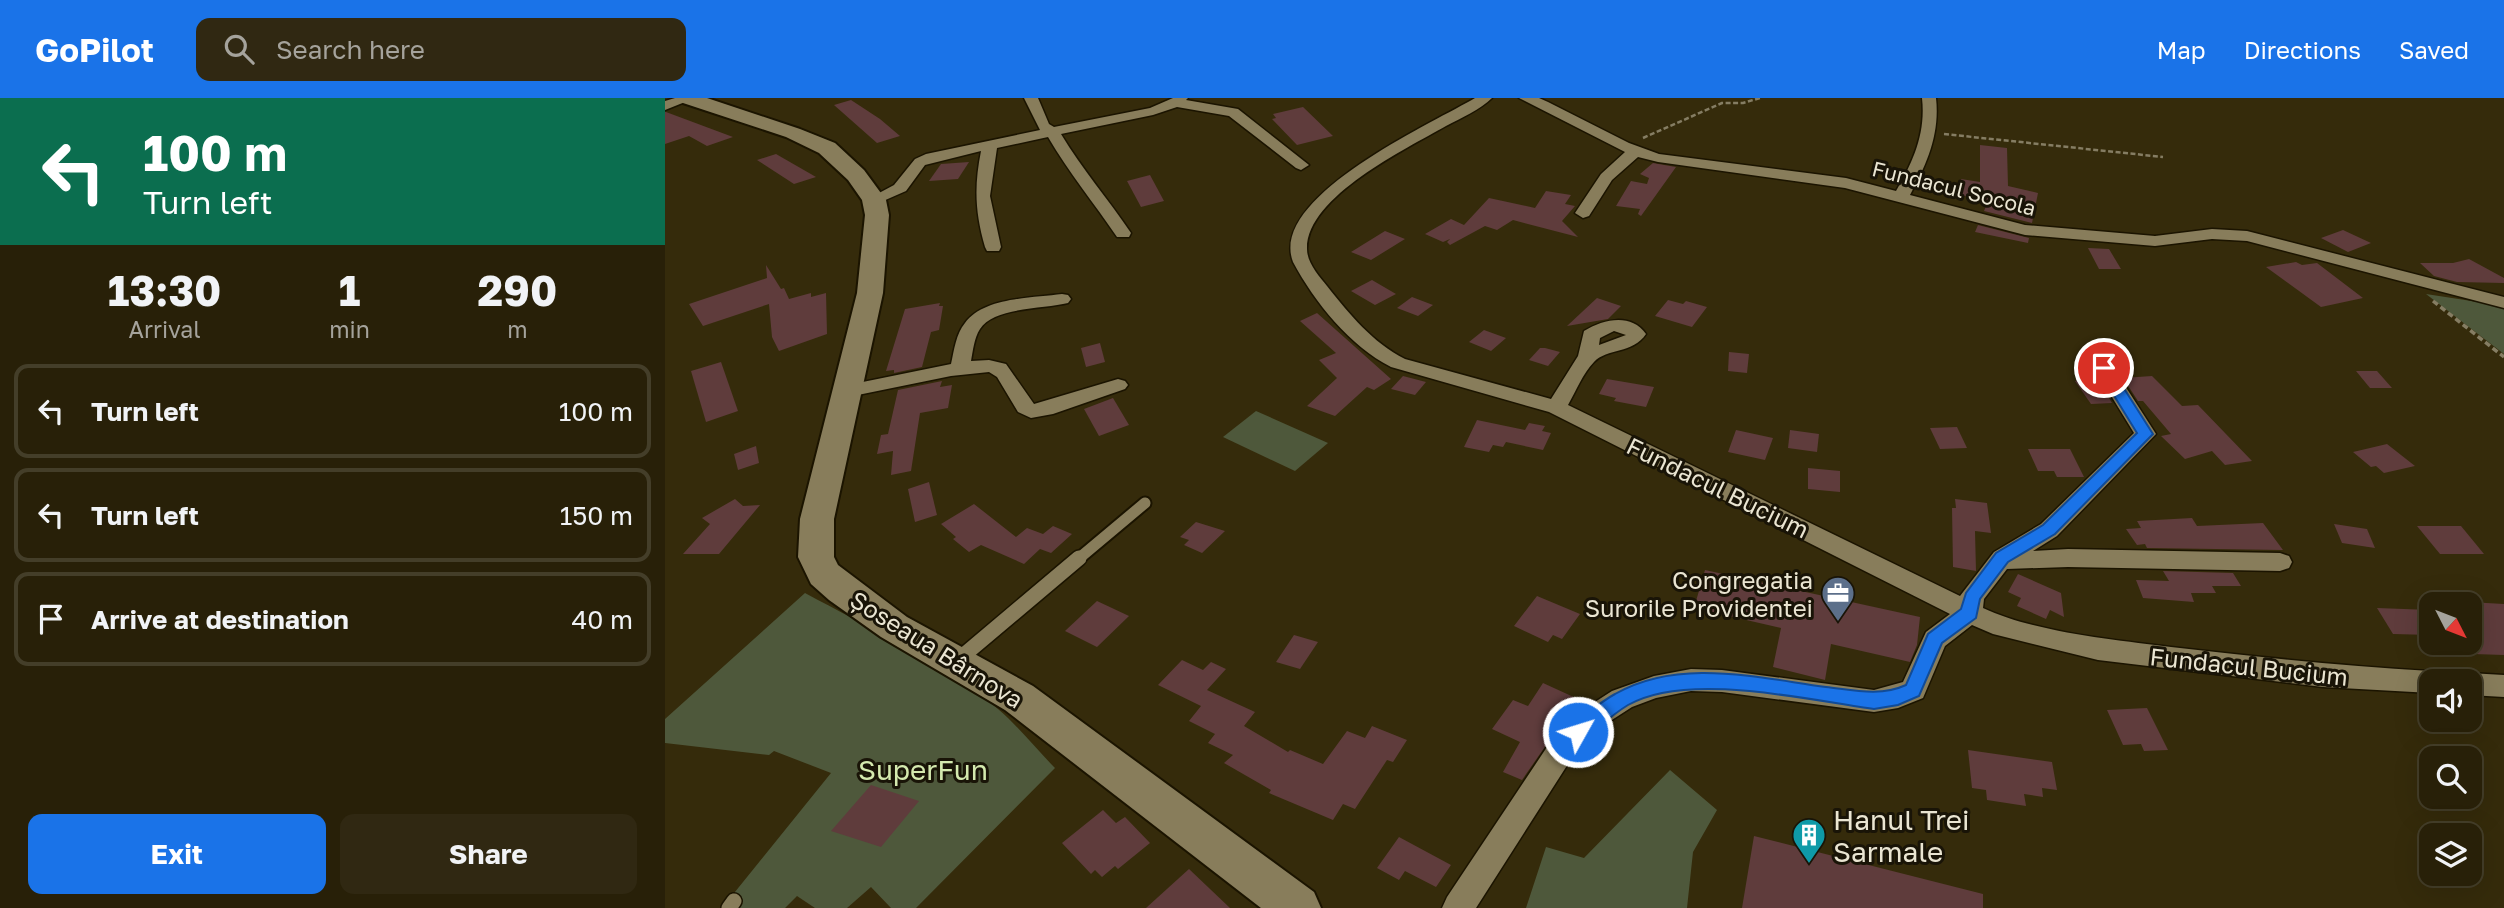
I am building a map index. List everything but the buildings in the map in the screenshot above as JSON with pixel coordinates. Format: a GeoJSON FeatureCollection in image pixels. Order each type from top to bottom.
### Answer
{"type":"FeatureCollection","features":[{"type":"Feature","properties":{"kind":"main road"},"geometry":{"type":"LineString","coordinates":[[688,98],[793,133],[827,148],[856,175],[874,200]]}},
{"type":"Feature","properties":{"kind":"main road","name":"Șoseaua Bârnova"},"geometry":{"type":"LineString","coordinates":[[874,200],[877,215],[870,293],[817,519],[816,557],[824,574],[894,627],[1019,698],[1297,908]]}},
{"type":"Feature","properties":{"kind":"street"},"geometry":{"type":"LineString","coordinates":[[665,106],[688,98]]}},
{"type":"Feature","properties":{"kind":"street"},"geometry":{"type":"LineString","coordinates":[[1031,98],[1038,118],[1054,134],[1076,172],[1101,200],[1123,233]]}},
{"type":"Feature","properties":{"kind":"street"},"geometry":{"type":"LineString","coordinates":[[1456,98],[1478,102]]}},
{"type":"Feature","properties":{"kind":"street","name":"Fundacul Socola"},"geometry":{"type":"LineString","coordinates":[[1526,98],[1568,115],[1627,149],[1680,162],[1846,183],[1902,195],[1976,219],[2057,234],[2155,241],[2212,234],[2247,236],[2504,303]]}},
{"type":"Feature","properties":{"kind":"street"},"geometry":{"type":"LineString","coordinates":[[1902,195],[1920,162],[1928,132],[1929,98]]}},
{"type":"Feature","properties":{"kind":"street"},"geometry":{"type":"LineString","coordinates":[[874,200],[900,188],[921,162],[931,157],[1054,134],[1153,111],[1178,101],[1233,112],[1301,165]]}},
{"type":"Feature","properties":{"kind":"street","name":"Fundacul Bucium"},"geometry":{"type":"LineString","coordinates":[[1478,102],[1366,167],[1338,187],[1306,219],[1299,233],[1298,251],[1311,278],[1365,343],[1379,354],[1398,363],[1556,407],[1993,624],[2098,649],[2323,676],[2419,681]]}},
{"type":"Feature","properties":{"kind":"street"},"geometry":{"type":"LineString","coordinates":[[990,145],[981,194],[982,212],[993,247]]}},
{"type":"Feature","properties":{"kind":"street"},"geometry":{"type":"LineString","coordinates":[[1583,213],[1605,177],[1627,149]]}},
{"type":"Feature","properties":{"kind":"street"},"geometry":{"type":"LineString","coordinates":[[959,369],[971,327],[985,314],[1004,308],[1062,299]]}},
{"type":"Feature","properties":{"kind":"street"},"geometry":{"type":"LineString","coordinates":[[1556,407],[1588,356]]}},
{"type":"Feature","properties":{"kind":"street"},"geometry":{"type":"LineString","coordinates":[[848,391],[959,369],[993,366],[1001,369],[1019,403],[1031,411],[1046,409],[1118,385]]}},
{"type":"Feature","properties":{"kind":"street"},"geometry":{"type":"LineString","coordinates":[[1458,908],[1565,744],[1591,719],[1622,699],[1654,687],[1691,680],[1722,681],[1874,701],[1898,697],[1913,690],[1935,639],[1970,613],[1972,597],[2002,558],[2049,530],[2145,434],[2104,368]]}},
{"type":"Feature","properties":{"kind":"street"},"geometry":{"type":"LineString","coordinates":[[2002,558],[2011,561],[2068,558],[2280,562]]}},
{"type":"Feature","properties":{"kind":"street"},"geometry":{"type":"LineString","coordinates":[[2482,685],[2504,686]]}},
{"type":"Feature","properties":{"kind":"lane"},"geometry":{"type":"LineString","coordinates":[[957,661],[1145,503]]}},
{"type":"Feature","properties":{"kind":"path"},"geometry":{"type":"LineString","coordinates":[[1627,149],[1722,103],[1743,103],[1760,98]]}},
{"type":"Feature","properties":{"kind":"path"},"geometry":{"type":"LineString","coordinates":[[1928,132],[2163,157]]}},
{"type":"Feature","properties":{"kind":"path"},"geometry":{"type":"LineString","coordinates":[[2403,278],[2504,357]]}},
{"type":"Feature","properties":{"kind":"green space"},"geometry":{"type":"Polygon","coordinates":[[[2426,294],[2504,306],[2504,354],[2426,294]]]}},
{"type":"Feature","properties":{"kind":"green space"},"geometry":{"type":"Polygon","coordinates":[[[1256,411],[1328,443],[1295,471],[1223,437],[1256,411]]]}},
{"type":"Feature","properties":{"kind":"green space","name":"SuperFun"},"geometry":{"type":"Polygon","coordinates":[[[805,593],[905,646],[977,692],[1006,716],[1055,768],[916,908],[891,908],[871,887],[847,908],[815,908],[797,896],[785,908],[722,908],[831,773],[774,751],[769,755],[665,743],[665,719],[805,593]]]}},
{"type":"Feature","properties":{"kind":"green space"},"geometry":{"type":"Polygon","coordinates":[[[1670,770],[1717,810],[1693,852],[1687,908],[1526,908],[1546,847],[1584,858],[1670,770]]]}},
{"type":"Feature","properties":{"kind":"place","name":"Congregatia Surorile Providentei"},"geometry":{"type":"Point","coordinates":[1838,623]}},
{"type":"Feature","properties":{"kind":"place","name":"Hanul Trei Sarmale"},"geometry":{"type":"Point","coordinates":[1809,865]}},
{"type":"Feature","properties":{"kind":"route"},"geometry":{"type":"LineString","coordinates":[[1578,732],[1591,719],[1622,699],[1654,687],[1691,680],[1722,681],[1874,701],[1898,697],[1913,690],[1935,639],[1970,613],[1972,597],[2002,558],[2049,530],[2145,434],[2104,368]]}}]}
